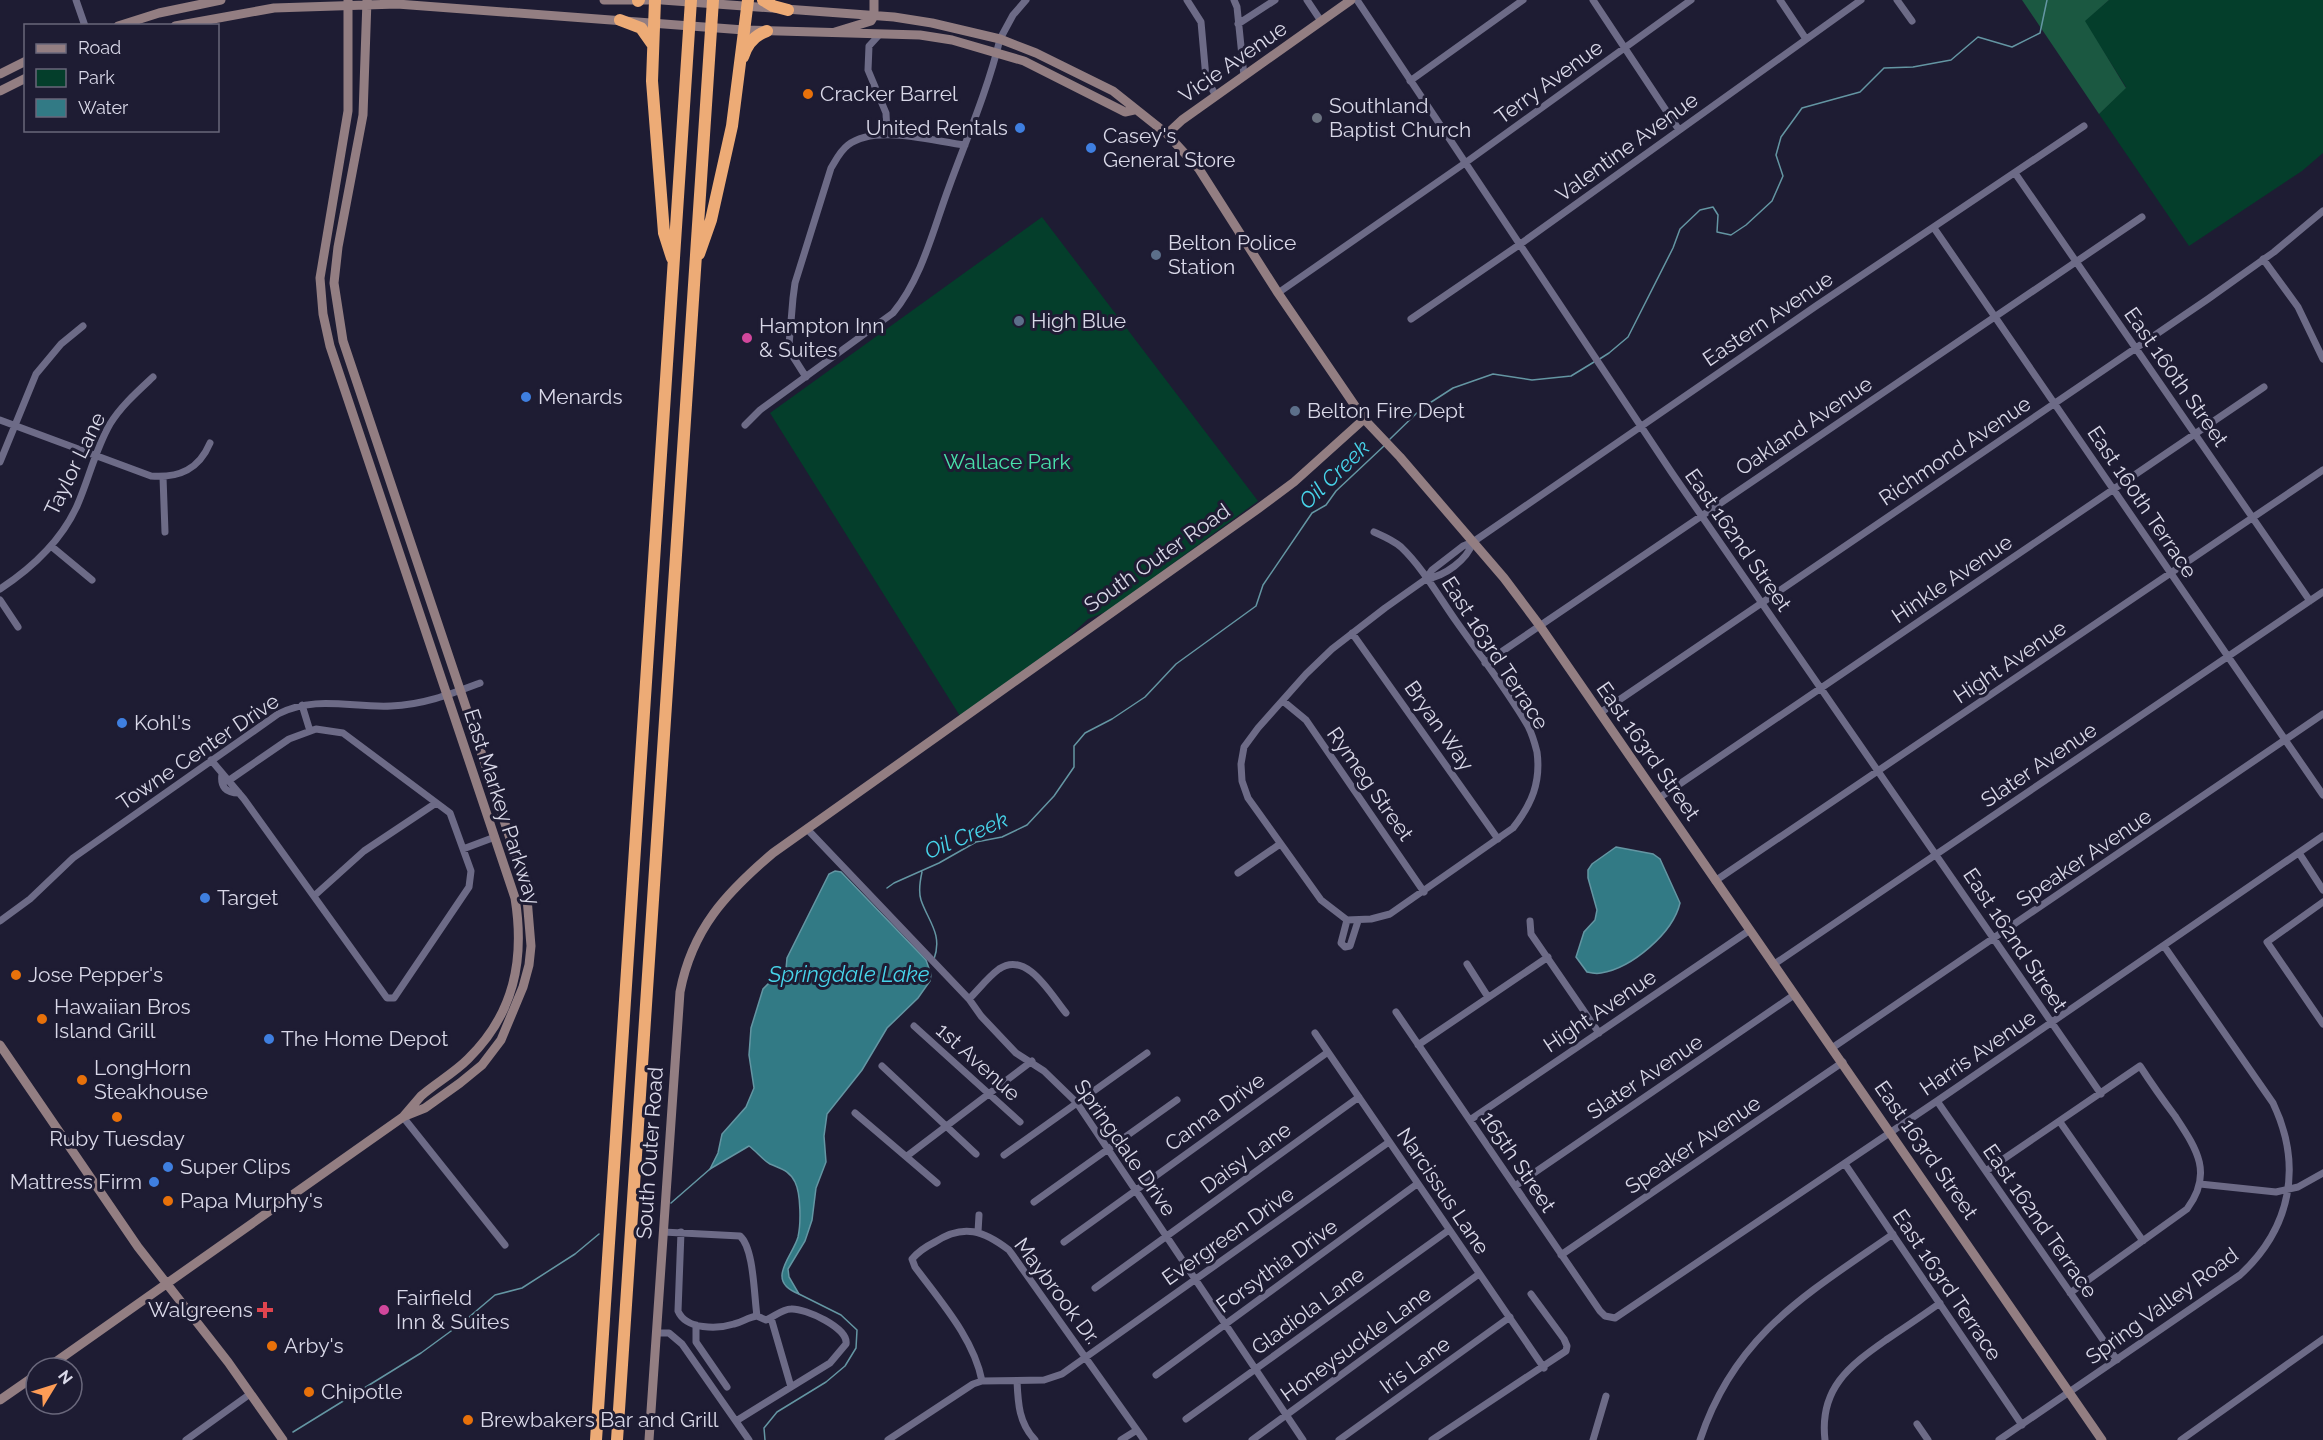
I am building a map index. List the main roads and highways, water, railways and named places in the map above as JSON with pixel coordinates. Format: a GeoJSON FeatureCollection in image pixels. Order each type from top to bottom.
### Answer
{"type":"FeatureCollection","features":[{"type":"Feature","properties":{"kind":"highway"},"geometry":{"type":"LineString","coordinates":[[655,0],[652,81],[664,234],[674,264]]}},
{"type":"Feature","properties":{"kind":"highway"},"geometry":{"type":"LineString","coordinates":[[596,1440],[691,0]]}},
{"type":"Feature","properties":{"kind":"highway"},"geometry":{"type":"LineString","coordinates":[[617,1440],[713,0]]}},
{"type":"Feature","properties":{"kind":"highway"},"geometry":{"type":"LineString","coordinates":[[763,0],[773,6],[788,10]]}},
{"type":"Feature","properties":{"kind":"highway"},"geometry":{"type":"LineString","coordinates":[[694,270],[711,220],[732,126],[748,4]]}},
{"type":"Feature","properties":{"kind":"highway"},"geometry":{"type":"LineString","coordinates":[[620,20],[641,28],[653,46]]}},
{"type":"Feature","properties":{"kind":"highway"},"geometry":{"type":"LineString","coordinates":[[738,72],[744,52],[751,41],[767,31]]}},
{"type":"Feature","properties":{"kind":"highway"},"geometry":{"type":"LineString","coordinates":[[591,1440],[605,1300]]}},
{"type":"Feature","properties":{"kind":"water"},"geometry":{"type":"Polygon","coordinates":[[[1616,847],[1653,854],[1660,859],[1680,903],[1669,926],[1638,957],[1613,970],[1599,973],[1587,972],[1576,957],[1584,932],[1595,920],[1597,910],[1588,870],[1592,864],[1616,847]]]}},
{"type":"Feature","properties":{"kind":"water","name":"Springdale Lake"},"geometry":{"type":"Polygon","coordinates":[[[835,871],[841,872],[926,960],[931,974],[930,981],[918,998],[887,1028],[862,1070],[827,1114],[824,1136],[826,1162],[816,1188],[812,1220],[805,1241],[788,1269],[789,1277],[799,1294],[789,1289],[783,1282],[782,1275],[799,1231],[799,1201],[793,1178],[784,1170],[767,1162],[749,1146],[710,1169],[718,1153],[722,1134],[746,1107],[754,1088],[749,1055],[751,1028],[763,989],[772,980],[783,975],[787,958],[829,874],[835,871]]]}},
{"type":"Feature","properties":{"kind":"waterway","name":"Oil Creek"},"geometry":{"type":"LineString","coordinates":[[1598,360],[1628,337],[1673,248],[1680,229],[1700,210],[1713,207],[1718,215],[1717,232],[1731,235],[1746,225],[1772,201],[1783,176],[1776,155],[1781,137],[1802,108],[1860,92],[1884,68],[1913,67],[1951,60],[1978,37],[2012,47],[2040,33],[2047,0]]}},
{"type":"Feature","properties":{"kind":"waterway","name":"Oil Creek"},"geometry":{"type":"LineString","coordinates":[[1390,439],[1422,408],[1453,388],[1493,374],[1532,380],[1571,376],[1594,362]]}},
{"type":"Feature","properties":{"kind":"waterway","name":"Oil Creek"},"geometry":{"type":"LineString","coordinates":[[887,888],[976,842],[1002,837],[1027,825],[1054,796],[1074,767],[1074,746],[1085,733],[1112,719],[1145,697],[1176,664],[1256,606],[1263,585],[1312,513],[1326,505],[1336,491],[1385,445]]}},
{"type":"Feature","properties":{"kind":"waterway"},"geometry":{"type":"LineString","coordinates":[[922,872],[921,900],[934,928],[937,942],[934,959]]}},
{"type":"Feature","properties":{"kind":"waterway"},"geometry":{"type":"LineString","coordinates":[[671,1203],[710,1169]]}},
{"type":"Feature","properties":{"kind":"waterway"},"geometry":{"type":"LineString","coordinates":[[644,1215],[654,1210]]}},
{"type":"Feature","properties":{"kind":"waterway"},"geometry":{"type":"LineString","coordinates":[[293,1432],[421,1353],[495,1295],[522,1288],[575,1254],[599,1234]]}},
{"type":"Feature","properties":{"kind":"waterway"},"geometry":{"type":"LineString","coordinates":[[765,1440],[764,1428],[777,1412],[826,1382],[845,1366],[856,1348],[857,1330],[841,1315],[799,1294]]}},
{"type":"Feature","properties":{"kind":"place","name":"Cracker Barrel"},"geometry":{"type":"Point","coordinates":[808,94]}},
{"type":"Feature","properties":{"kind":"place","name":"Southland Baptist Church"},"geometry":{"type":"Point","coordinates":[1317,118]}},
{"type":"Feature","properties":{"kind":"place","name":"United Rentals"},"geometry":{"type":"Point","coordinates":[1020,128]}},
{"type":"Feature","properties":{"kind":"place","name":"Casey's General Store"},"geometry":{"type":"Point","coordinates":[1091,148]}},
{"type":"Feature","properties":{"kind":"place","name":"Belton Police Station"},"geometry":{"type":"Point","coordinates":[1156,255]}},
{"type":"Feature","properties":{"kind":"place","name":"High Blue"},"geometry":{"type":"Point","coordinates":[1019,321]}},
{"type":"Feature","properties":{"kind":"place","name":"Hampton Inn & Suites"},"geometry":{"type":"Point","coordinates":[747,338]}},
{"type":"Feature","properties":{"kind":"place","name":"Menards"},"geometry":{"type":"Point","coordinates":[526,397]}},
{"type":"Feature","properties":{"kind":"place","name":"Belton Fire Dept"},"geometry":{"type":"Point","coordinates":[1295,411]}},
{"type":"Feature","properties":{"kind":"place","name":"Kohl's"},"geometry":{"type":"Point","coordinates":[122,723]}},
{"type":"Feature","properties":{"kind":"place","name":"Target"},"geometry":{"type":"Point","coordinates":[205,898]}},
{"type":"Feature","properties":{"kind":"place","name":"Jose Pepper's"},"geometry":{"type":"Point","coordinates":[16,975]}},
{"type":"Feature","properties":{"kind":"place","name":"Hawaiian Bros Island Grill"},"geometry":{"type":"Point","coordinates":[42,1019]}},
{"type":"Feature","properties":{"kind":"place","name":"The Home Depot"},"geometry":{"type":"Point","coordinates":[269,1039]}},
{"type":"Feature","properties":{"kind":"place","name":"LongHorn Steakhouse"},"geometry":{"type":"Point","coordinates":[82,1080]}},
{"type":"Feature","properties":{"kind":"place","name":"Ruby Tuesday"},"geometry":{"type":"Point","coordinates":[117,1117]}},
{"type":"Feature","properties":{"kind":"place","name":"Super Clips"},"geometry":{"type":"Point","coordinates":[168,1167]}},
{"type":"Feature","properties":{"kind":"place","name":"Mattress Firm"},"geometry":{"type":"Point","coordinates":[154,1182]}},
{"type":"Feature","properties":{"kind":"place","name":"Papa Murphy's"},"geometry":{"type":"Point","coordinates":[168,1201]}},
{"type":"Feature","properties":{"kind":"place","name":"Walgreens"},"geometry":{"type":"Point","coordinates":[265,1310]}},
{"type":"Feature","properties":{"kind":"place","name":"Fairfield Inn & Suites"},"geometry":{"type":"Point","coordinates":[384,1310]}},
{"type":"Feature","properties":{"kind":"place","name":"Arby's"},"geometry":{"type":"Point","coordinates":[272,1346]}},
{"type":"Feature","properties":{"kind":"place","name":"Chipotle"},"geometry":{"type":"Point","coordinates":[309,1392]}},
{"type":"Feature","properties":{"kind":"place","name":"Brewbakers Bar and Grill"},"geometry":{"type":"Point","coordinates":[468,1420]}},
{"type":"Feature","properties":{"kind":"park label","name":"Wallace Park"},"geometry":{"type":"Point","coordinates":[1007,462]}}]}
